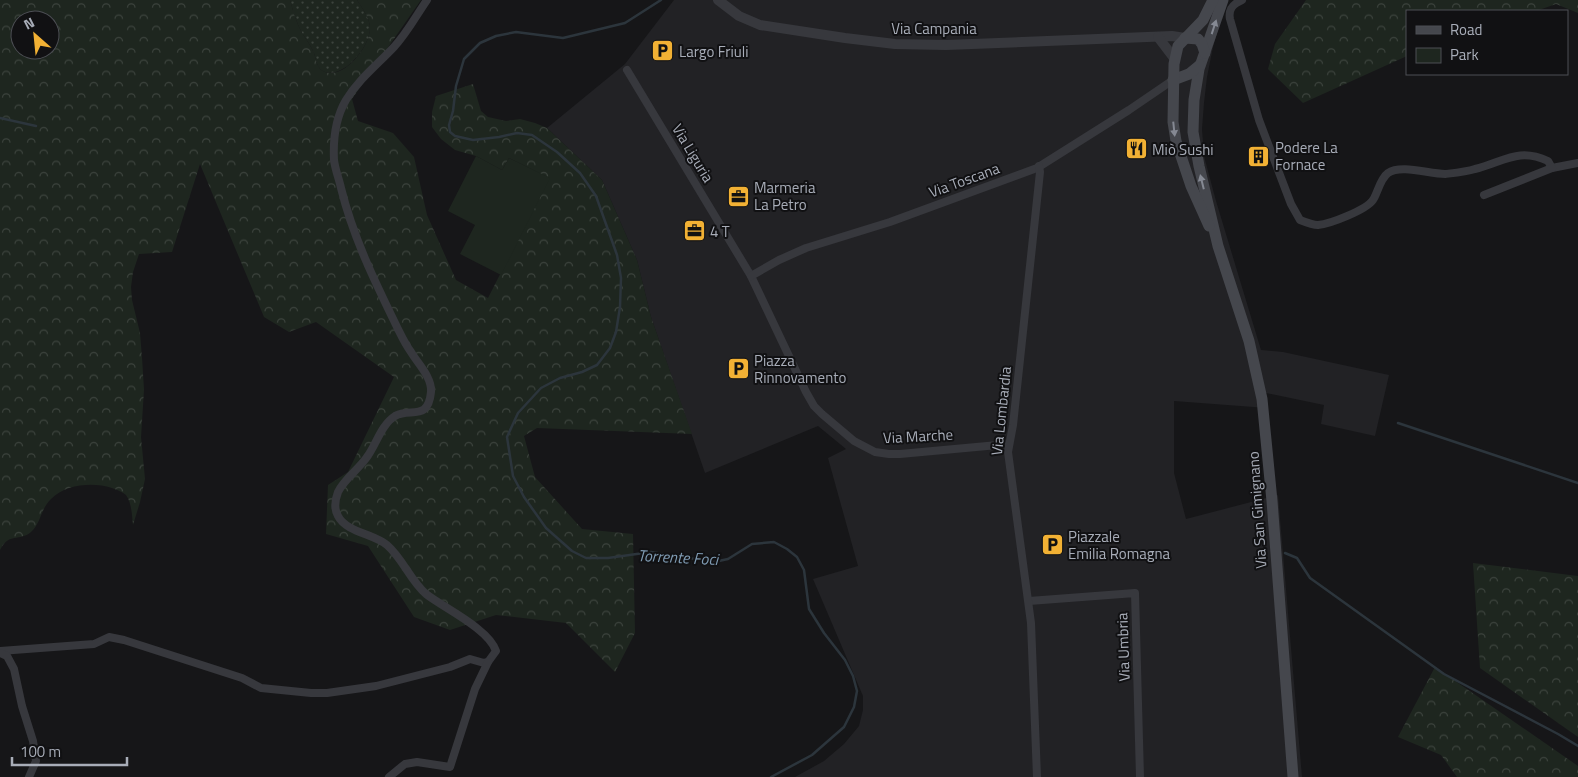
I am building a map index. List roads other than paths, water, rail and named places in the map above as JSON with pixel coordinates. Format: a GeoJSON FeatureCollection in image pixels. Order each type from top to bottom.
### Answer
{"type":"FeatureCollection","features":[{"type":"Feature","properties":{"kind":"main road","name":"Via San Gimignano"},"geometry":{"type":"LineString","coordinates":[[1214,0],[1204,18],[1177,47],[1174,58],[1173,127],[1178,150],[1195,196],[1218,246]]}},
{"type":"Feature","properties":{"kind":"main road","name":"Via San Gimignano"},"geometry":{"type":"LineString","coordinates":[[1227,4],[1200,65],[1194,100],[1192,132],[1218,246],[1249,341],[1262,398],[1272,491],[1293,777]]}},
{"type":"Feature","properties":{"kind":"main road"},"geometry":{"type":"LineString","coordinates":[[1185,38],[1198,40],[1202,44],[1205,53]]}},
{"type":"Feature","properties":{"kind":"main road"},"geometry":{"type":"LineString","coordinates":[[1174,80],[1189,74],[1200,65]]}},
{"type":"Feature","properties":{"kind":"street"},"geometry":{"type":"LineString","coordinates":[[389,777],[405,764],[417,762],[450,767],[475,689],[488,662],[496,651],[494,645],[466,621],[425,593],[413,580],[387,544],[373,536],[350,528],[341,521],[337,514],[335,503],[342,485],[365,460],[386,424],[395,416],[417,413],[425,409],[432,391],[428,379],[406,345],[364,256],[345,204],[334,161],[335,127],[346,101],[371,69],[401,39],[427,0]]}},
{"type":"Feature","properties":{"kind":"street","name":"Via Campania"},"geometry":{"type":"LineString","coordinates":[[718,0],[742,18],[760,25],[894,44],[946,45],[1172,36],[1185,38]]}},
{"type":"Feature","properties":{"kind":"street"},"geometry":{"type":"LineString","coordinates":[[1242,0],[1227,4],[1230,19],[1259,120],[1291,204],[1300,220],[1317,225],[1356,213],[1371,202],[1382,180],[1388,173],[1400,169],[1444,174],[1474,169],[1510,157],[1523,155],[1536,156],[1548,161],[1552,168]]}},
{"type":"Feature","properties":{"kind":"street"},"geometry":{"type":"LineString","coordinates":[[1158,37],[1174,58]]}},
{"type":"Feature","properties":{"kind":"street","name":"Via Liguria"},"geometry":{"type":"LineString","coordinates":[[627,70],[751,276]]}},
{"type":"Feature","properties":{"kind":"street","name":"Via Toscana"},"geometry":{"type":"LineString","coordinates":[[751,276],[779,260],[806,248],[890,222],[1039,166],[1174,80]]}},
{"type":"Feature","properties":{"kind":"street"},"geometry":{"type":"LineString","coordinates":[[1484,195],[1552,168],[1578,163]]}},
{"type":"Feature","properties":{"kind":"street","name":"Via Lombardia"},"geometry":{"type":"LineString","coordinates":[[1037,777],[1033,644],[1029,600],[1008,454],[1013,425],[1040,172],[1039,166]]}},
{"type":"Feature","properties":{"kind":"street","name":"Via Marche"},"geometry":{"type":"LineString","coordinates":[[751,276],[800,381],[814,406],[854,441],[867,449],[900,454],[1009,444]]}},
{"type":"Feature","properties":{"kind":"street","name":"Via Umbria"},"geometry":{"type":"LineString","coordinates":[[1029,600],[1135,593],[1140,777]]}},
{"type":"Feature","properties":{"kind":"street"},"geometry":{"type":"LineString","coordinates":[[0,652],[94,644],[109,637],[124,640],[242,678],[261,688],[311,694],[376,686],[450,667],[470,659],[484,663],[488,662]]}},
{"type":"Feature","properties":{"kind":"street"},"geometry":{"type":"LineString","coordinates":[[0,652],[7,656],[14,669],[32,741],[36,761],[29,777]]}},
{"type":"Feature","properties":{"kind":"waterway","name":"Torrente Foci"},"geometry":{"type":"LineString","coordinates":[[661,0],[625,23],[563,38],[516,32],[496,36],[480,43],[464,59],[456,86],[449,125],[450,132],[455,136],[473,140],[517,133],[532,135],[557,152],[580,173],[596,196],[617,255],[621,278],[620,307],[616,332],[610,348],[597,365],[582,372],[560,378],[541,388],[518,413],[507,437],[513,476],[524,497],[546,528],[572,551],[586,558],[608,558],[651,552],[714,562],[728,559],[752,544],[774,542],[797,557],[804,570],[809,609],[824,633],[845,660],[853,676],[857,691],[854,707],[844,727],[812,755],[771,777]]}},
{"type":"Feature","properties":{"kind":"waterway"},"geometry":{"type":"LineString","coordinates":[[0,118],[36,126]]}},
{"type":"Feature","properties":{"kind":"waterway"},"geometry":{"type":"LineString","coordinates":[[1398,423],[1578,483]]}},
{"type":"Feature","properties":{"kind":"waterway"},"geometry":{"type":"LineString","coordinates":[[1285,553],[1297,558],[1310,578],[1444,674],[1578,746]]}},
{"type":"Feature","properties":{"kind":"place","name":"Largo Friuli"},"geometry":{"type":"Point","coordinates":[663,51]}},
{"type":"Feature","properties":{"kind":"place","name":"Miò Sushi"},"geometry":{"type":"Point","coordinates":[1136,149]}},
{"type":"Feature","properties":{"kind":"place","name":"Podere La Fornace"},"geometry":{"type":"Point","coordinates":[1259,156]}},
{"type":"Feature","properties":{"kind":"place","name":"Marmeria La Petro"},"geometry":{"type":"Point","coordinates":[738,196]}},
{"type":"Feature","properties":{"kind":"place","name":"4 T"},"geometry":{"type":"Point","coordinates":[694,231]}},
{"type":"Feature","properties":{"kind":"place","name":"Piazza Rinnovamento"},"geometry":{"type":"Point","coordinates":[738,369]}},
{"type":"Feature","properties":{"kind":"place","name":"Piazzale Emilia Romagna"},"geometry":{"type":"Point","coordinates":[1052,545]}}]}
